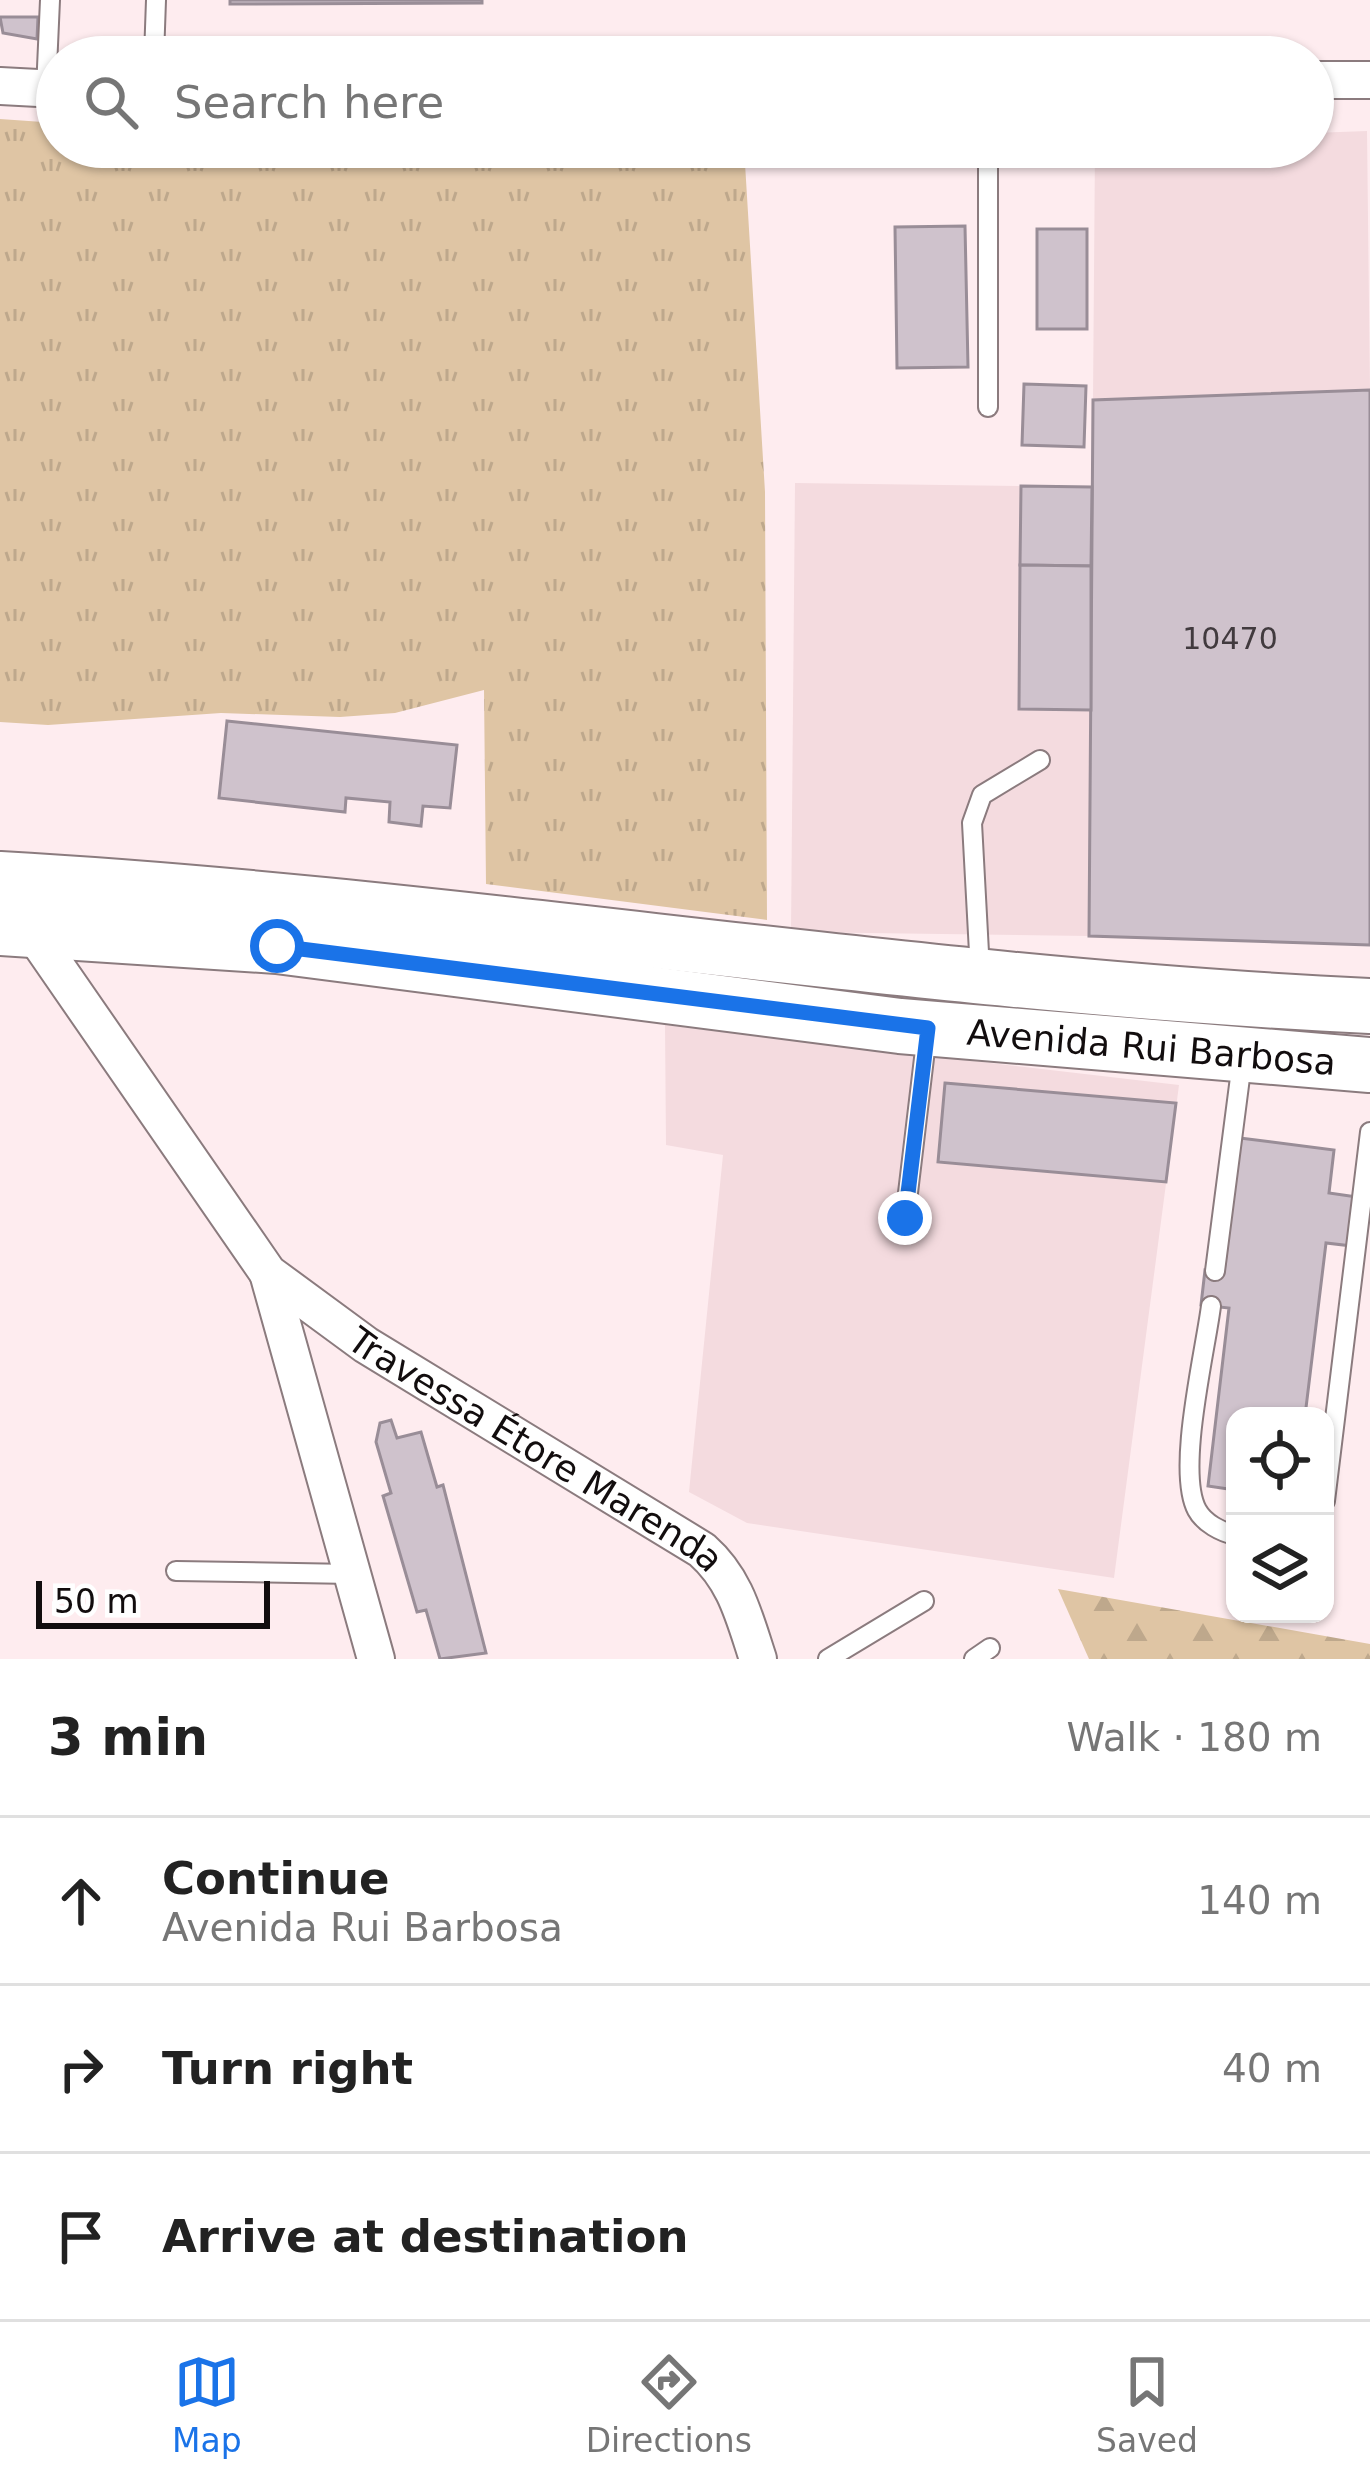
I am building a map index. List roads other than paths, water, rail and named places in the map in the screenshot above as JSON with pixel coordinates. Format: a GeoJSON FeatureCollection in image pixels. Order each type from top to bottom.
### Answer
{"type":"FeatureCollection","features":[{"type":"Feature","properties":{"kind":"main road","name":"Avenida Rui Barbosa"},"geometry":{"type":"LineString","coordinates":[[0,882],[311,900],[980,980],[1370,1006]]}},
{"type":"Feature","properties":{"kind":"main road","name":"Avenida Rui Barbosa"},"geometry":{"type":"LineString","coordinates":[[15,929],[277,946],[928,1028],[1370,1065]]}},
{"type":"Feature","properties":{"kind":"main road"},"geometry":{"type":"LineString","coordinates":[[1244,1052],[1278,1017],[1370,1019]]}},
{"type":"Feature","properties":{"kind":"street"},"geometry":{"type":"LineString","coordinates":[[1334,80],[1370,80]]}},
{"type":"Feature","properties":{"kind":"street"},"geometry":{"type":"LineString","coordinates":[[0,86],[36,88]]}},
{"type":"Feature","properties":{"kind":"street"},"geometry":{"type":"LineString","coordinates":[[0,882],[15,929],[268,1274],[376,1659]]}},
{"type":"Feature","properties":{"kind":"street","name":"Travessa Étore Marenda"},"geometry":{"type":"LineString","coordinates":[[268,1274],[366,1345],[702,1550],[724,1569],[758,1659]]}},
{"type":"Feature","properties":{"kind":"lane"},"geometry":{"type":"LineString","coordinates":[[50,0],[50,36]]}},
{"type":"Feature","properties":{"kind":"lane"},"geometry":{"type":"LineString","coordinates":[[155,36],[156,0]]}},
{"type":"Feature","properties":{"kind":"lane"},"geometry":{"type":"LineString","coordinates":[[988,168],[988,407]]}},
{"type":"Feature","properties":{"kind":"lane"},"geometry":{"type":"LineString","coordinates":[[980,980],[971,824],[982,795],[1040,760]]}},
{"type":"Feature","properties":{"kind":"lane"},"geometry":{"type":"LineString","coordinates":[[905,1218],[928,1028]]}},
{"type":"Feature","properties":{"kind":"lane"},"geometry":{"type":"LineString","coordinates":[[1215,1271],[1244,1052]]}},
{"type":"Feature","properties":{"kind":"lane"},"geometry":{"type":"LineString","coordinates":[[1334,1427],[1370,1132]]}},
{"type":"Feature","properties":{"kind":"lane"},"geometry":{"type":"LineString","coordinates":[[1211,1306],[1189,1482],[1198,1513],[1226,1533]]}},
{"type":"Feature","properties":{"kind":"lane"},"geometry":{"type":"LineString","coordinates":[[176,1571],[352,1574]]}},
{"type":"Feature","properties":{"kind":"lane"},"geometry":{"type":"LineString","coordinates":[[828,1659],[924,1601]]}}]}
